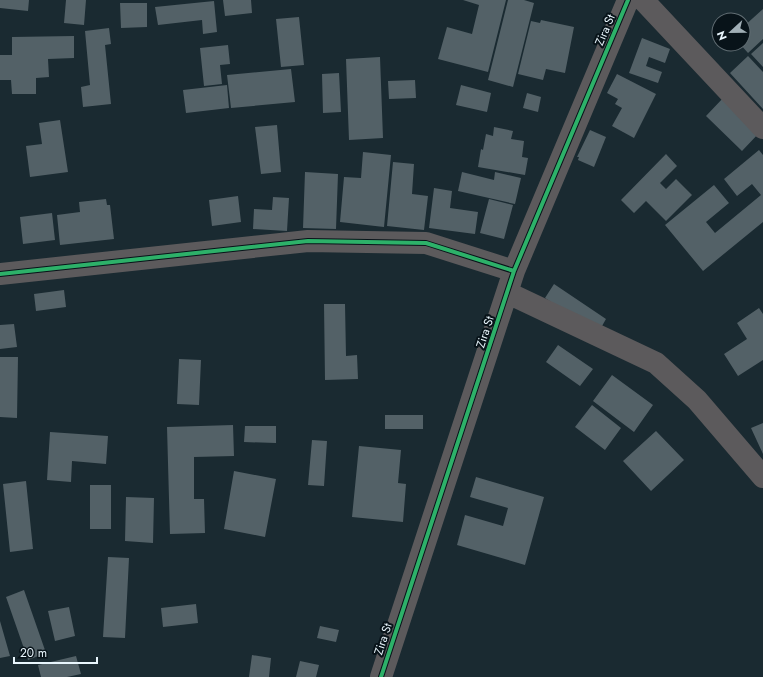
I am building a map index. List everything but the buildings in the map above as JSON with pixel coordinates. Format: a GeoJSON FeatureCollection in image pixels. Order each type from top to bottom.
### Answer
{"type":"FeatureCollection","features":[{"type":"Feature","properties":{"kind":"street","name":"Zira St"},"geometry":{"type":"LineString","coordinates":[[381,677],[514,271],[628,0]]}},
{"type":"Feature","properties":{"kind":"street"},"geometry":{"type":"LineString","coordinates":[[643,0],[763,128]]}},
{"type":"Feature","properties":{"kind":"street"},"geometry":{"type":"LineString","coordinates":[[0,274],[308,241],[426,243],[514,271]]}},
{"type":"Feature","properties":{"kind":"street"},"geometry":{"type":"LineString","coordinates":[[508,293],[656,363],[697,400],[763,477]]}},
{"type":"Feature","properties":{"kind":"cycle path"},"geometry":{"type":"LineString","coordinates":[[381,677],[514,271],[628,0]]}},
{"type":"Feature","properties":{"kind":"cycle path"},"geometry":{"type":"LineString","coordinates":[[0,274],[308,241],[426,243],[514,271]]}}]}
